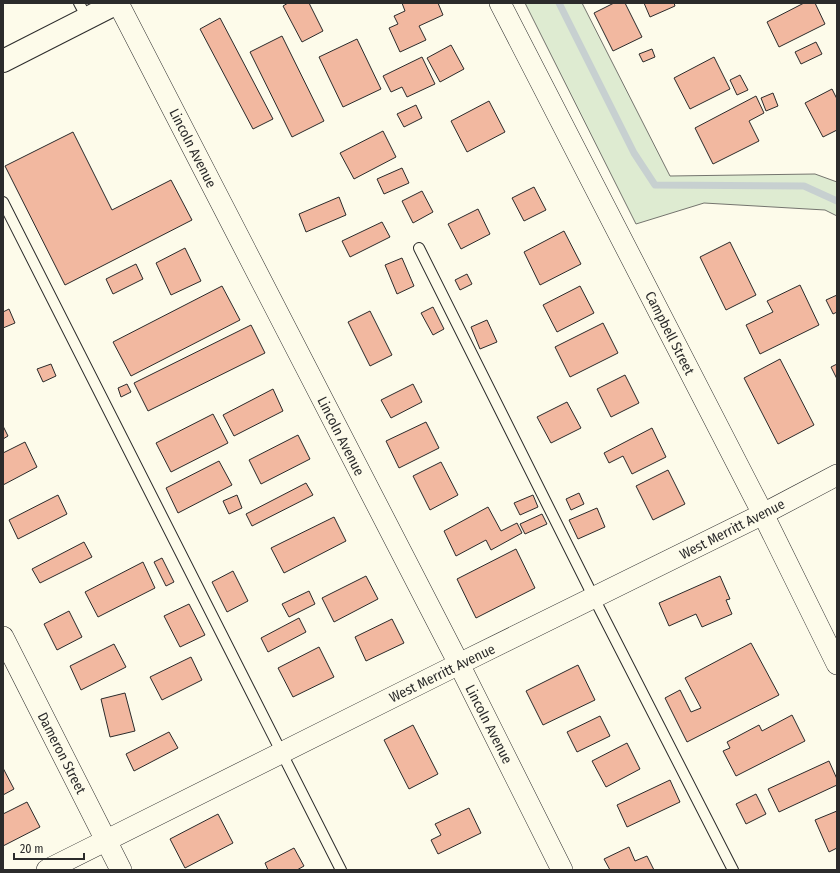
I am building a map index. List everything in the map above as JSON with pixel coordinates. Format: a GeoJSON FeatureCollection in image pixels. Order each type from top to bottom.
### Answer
{"type":"FeatureCollection","features":[{"type":"Feature","properties":{"kind":"main road"},"geometry":{"type":"LineString","coordinates":[[3,61],[83,11],[118,3]]}},
{"type":"Feature","properties":{"kind":"street","name":"Lincoln Avenue"},"geometry":{"type":"LineString","coordinates":[[118,3],[459,664],[562,870]]}},
{"type":"Feature","properties":{"kind":"street","name":"Campbell Street"},"geometry":{"type":"LineString","coordinates":[[500,3],[763,514],[837,664]]}},
{"type":"Feature","properties":{"kind":"street","name":"West Merritt Avenue"},"geometry":{"type":"LineString","coordinates":[[47,870],[763,514],[837,475]]}},
{"type":"Feature","properties":{"kind":"street","name":"Dameron Street"},"geometry":{"type":"LineString","coordinates":[[3,637],[121,870]]}},
{"type":"Feature","properties":{"kind":"lane"},"geometry":{"type":"LineString","coordinates":[[3,202],[341,870]]}},
{"type":"Feature","properties":{"kind":"lane"},"geometry":{"type":"LineString","coordinates":[[419,248],[594,598],[733,870]]}},
{"type":"Feature","properties":{"kind":"green space"},"geometry":{"type":"Polygon","coordinates":[[[525,3],[582,3],[670,176],[815,174],[837,182],[837,216],[825,210],[704,203],[636,224],[525,3]]]}},
{"type":"Feature","properties":{"kind":"building"},"geometry":{"type":"Polygon","coordinates":[[[288,3],[309,3],[323,31],[302,42],[283,6],[288,3]]]}},
{"type":"Feature","properties":{"kind":"building"},"geometry":{"type":"Polygon","coordinates":[[[402,3],[438,3],[443,15],[419,26],[426,40],[400,52],[389,28],[398,24],[394,16],[405,11],[402,3]]]}},
{"type":"Feature","properties":{"kind":"building"},"geometry":{"type":"Polygon","coordinates":[[[614,3],[625,3],[642,37],[613,51],[594,13],[614,3]]]}},
{"type":"Feature","properties":{"kind":"building"},"geometry":{"type":"Polygon","coordinates":[[[644,3],[674,3],[675,6],[650,17],[644,3]]]}},
{"type":"Feature","properties":{"kind":"building"},"geometry":{"type":"Polygon","coordinates":[[[804,3],[815,3],[825,24],[779,47],[767,22],[804,3]]]}},
{"type":"Feature","properties":{"kind":"building"},"geometry":{"type":"Polygon","coordinates":[[[220,18],[273,119],[253,129],[200,29],[220,18]]]}},
{"type":"Feature","properties":{"kind":"building"},"geometry":{"type":"Polygon","coordinates":[[[282,36],[324,121],[292,137],[250,52],[282,36]]]}},
{"type":"Feature","properties":{"kind":"building"},"geometry":{"type":"Polygon","coordinates":[[[357,39],[381,89],[343,107],[319,57],[357,39]]]}},
{"type":"Feature","properties":{"kind":"building"},"geometry":{"type":"Polygon","coordinates":[[[816,42],[822,54],[801,64],[795,52],[816,42]]]}},
{"type":"Feature","properties":{"kind":"building"},"geometry":{"type":"Polygon","coordinates":[[[451,45],[464,69],[440,82],[427,58],[451,45]]]}},
{"type":"Feature","properties":{"kind":"building"},"geometry":{"type":"Polygon","coordinates":[[[652,49],[655,57],[643,62],[639,54],[652,49]]]}},
{"type":"Feature","properties":{"kind":"building"},"geometry":{"type":"Polygon","coordinates":[[[422,57],[435,84],[407,97],[402,87],[391,92],[383,76],[422,57]]]}},
{"type":"Feature","properties":{"kind":"building"},"geometry":{"type":"Polygon","coordinates":[[[714,57],[730,89],[690,109],[674,78],[714,57]]]}},
{"type":"Feature","properties":{"kind":"building"},"geometry":{"type":"Polygon","coordinates":[[[740,75],[748,90],[737,95],[730,80],[740,75]]]}},
{"type":"Feature","properties":{"kind":"building"},"geometry":{"type":"Polygon","coordinates":[[[832,89],[837,99],[837,130],[823,137],[805,103],[832,89]]]}},
{"type":"Feature","properties":{"kind":"building"},"geometry":{"type":"Polygon","coordinates":[[[773,93],[778,106],[766,111],[761,98],[773,93]]]}},
{"type":"Feature","properties":{"kind":"building"},"geometry":{"type":"Polygon","coordinates":[[[756,96],[764,113],[749,121],[759,141],[713,164],[695,128],[756,96]]]}},
{"type":"Feature","properties":{"kind":"building"},"geometry":{"type":"Polygon","coordinates":[[[489,101],[505,132],[467,152],[451,121],[489,101]]]}},
{"type":"Feature","properties":{"kind":"building"},"geometry":{"type":"Polygon","coordinates":[[[416,105],[422,118],[404,127],[397,114],[416,105]]]}},
{"type":"Feature","properties":{"kind":"building"},"geometry":{"type":"Polygon","coordinates":[[[383,131],[396,157],[354,179],[340,153],[383,131]]]}},
{"type":"Feature","properties":{"kind":"building"},"geometry":{"type":"Polygon","coordinates":[[[73,132],[112,210],[171,180],[192,220],[65,285],[5,166],[73,132]]]}},
{"type":"Feature","properties":{"kind":"building"},"geometry":{"type":"Polygon","coordinates":[[[402,168],[409,183],[384,194],[377,179],[402,168]]]}},
{"type":"Feature","properties":{"kind":"building"},"geometry":{"type":"Polygon","coordinates":[[[534,187],[546,210],[524,221],[512,198],[534,187]]]}},
{"type":"Feature","properties":{"kind":"building"},"geometry":{"type":"Polygon","coordinates":[[[422,191],[433,212],[413,223],[402,201],[422,191]]]}},
{"type":"Feature","properties":{"kind":"building"},"geometry":{"type":"Polygon","coordinates":[[[339,197],[346,215],[306,232],[299,214],[339,197]]]}},
{"type":"Feature","properties":{"kind":"building"},"geometry":{"type":"Polygon","coordinates":[[[478,209],[490,234],[461,249],[448,224],[478,209]]]}},
{"type":"Feature","properties":{"kind":"building"},"geometry":{"type":"Polygon","coordinates":[[[382,222],[390,237],[350,257],[342,241],[382,222]]]}},
{"type":"Feature","properties":{"kind":"building"},"geometry":{"type":"Polygon","coordinates":[[[564,231],[581,264],[540,285],[524,252],[564,231]]]}},
{"type":"Feature","properties":{"kind":"building"},"geometry":{"type":"Polygon","coordinates":[[[730,242],[756,295],[726,310],[700,257],[730,242]]]}},
{"type":"Feature","properties":{"kind":"building"},"geometry":{"type":"Polygon","coordinates":[[[185,248],[201,281],[171,295],[156,263],[185,248]]]}},
{"type":"Feature","properties":{"kind":"building"},"geometry":{"type":"Polygon","coordinates":[[[402,258],[414,286],[397,294],[385,265],[402,258]]]}},
{"type":"Feature","properties":{"kind":"building"},"geometry":{"type":"Polygon","coordinates":[[[136,264],[143,279],[113,294],[106,279],[136,264]]]}},
{"type":"Feature","properties":{"kind":"building"},"geometry":{"type":"Polygon","coordinates":[[[467,274],[472,284],[460,290],[455,280],[467,274]]]}},
{"type":"Feature","properties":{"kind":"building"},"geometry":{"type":"Polygon","coordinates":[[[800,285],[819,325],[760,354],[746,325],[773,312],[767,301],[800,285]]]}},
{"type":"Feature","properties":{"kind":"building"},"geometry":{"type":"Polygon","coordinates":[[[222,286],[240,320],[131,376],[113,342],[222,286]]]}},
{"type":"Feature","properties":{"kind":"building"},"geometry":{"type":"Polygon","coordinates":[[[580,286],[594,313],[557,332],[543,305],[580,286]]]}},
{"type":"Feature","properties":{"kind":"building"},"geometry":{"type":"Polygon","coordinates":[[[837,295],[837,312],[833,314],[826,300],[837,295]]]}},
{"type":"Feature","properties":{"kind":"building"},"geometry":{"type":"Polygon","coordinates":[[[433,307],[444,329],[433,335],[421,313],[433,307]]]}},
{"type":"Feature","properties":{"kind":"building"},"geometry":{"type":"Polygon","coordinates":[[[9,309],[15,323],[3,328],[3,312],[9,309]]]}},
{"type":"Feature","properties":{"kind":"building"},"geometry":{"type":"Polygon","coordinates":[[[370,311],[392,355],[370,366],[348,322],[370,311]]]}},
{"type":"Feature","properties":{"kind":"building"},"geometry":{"type":"Polygon","coordinates":[[[487,320],[497,342],[480,349],[471,327],[487,320]]]}},
{"type":"Feature","properties":{"kind":"building"},"geometry":{"type":"Polygon","coordinates":[[[603,323],[618,353],[570,377],[555,347],[603,323]]]}},
{"type":"Feature","properties":{"kind":"building"},"geometry":{"type":"Polygon","coordinates":[[[251,325],[265,353],[148,411],[134,383],[251,325]]]}},
{"type":"Feature","properties":{"kind":"building"},"geometry":{"type":"Polygon","coordinates":[[[780,359],[814,425],[778,444],[744,378],[780,359]]]}},
{"type":"Feature","properties":{"kind":"building"},"geometry":{"type":"Polygon","coordinates":[[[51,364],[56,376],[43,382],[37,369],[51,364]]]}},
{"type":"Feature","properties":{"kind":"building"},"geometry":{"type":"Polygon","coordinates":[[[837,364],[837,379],[831,367],[837,364]]]}},
{"type":"Feature","properties":{"kind":"building"},"geometry":{"type":"Polygon","coordinates":[[[625,375],[639,403],[611,417],[597,389],[625,375]]]}},
{"type":"Feature","properties":{"kind":"building"},"geometry":{"type":"Polygon","coordinates":[[[127,384],[131,392],[121,397],[118,388],[127,384]]]}},
{"type":"Feature","properties":{"kind":"building"},"geometry":{"type":"Polygon","coordinates":[[[413,384],[422,402],[391,418],[381,400],[413,384]]]}},
{"type":"Feature","properties":{"kind":"building"},"geometry":{"type":"Polygon","coordinates":[[[273,389],[283,411],[234,436],[223,415],[273,389]]]}},
{"type":"Feature","properties":{"kind":"building"},"geometry":{"type":"Polygon","coordinates":[[[567,402],[581,428],[551,443],[537,417],[567,402]]]}},
{"type":"Feature","properties":{"kind":"building"},"geometry":{"type":"Polygon","coordinates":[[[213,414],[228,443],[171,472],[156,443],[213,414]]]}},
{"type":"Feature","properties":{"kind":"building"},"geometry":{"type":"Polygon","coordinates":[[[426,422],[439,448],[399,468],[386,441],[426,422]]]}},
{"type":"Feature","properties":{"kind":"building"},"geometry":{"type":"Polygon","coordinates":[[[3,426],[8,436],[3,439],[3,426]]]}},
{"type":"Feature","properties":{"kind":"building"},"geometry":{"type":"Polygon","coordinates":[[[652,428],[666,457],[632,474],[623,456],[609,463],[604,453],[652,428]]]}},
{"type":"Feature","properties":{"kind":"building"},"geometry":{"type":"Polygon","coordinates":[[[298,435],[310,459],[261,484],[249,460],[298,435]]]}},
{"type":"Feature","properties":{"kind":"building"},"geometry":{"type":"Polygon","coordinates":[[[25,442],[37,467],[3,485],[3,453],[25,442]]]}},
{"type":"Feature","properties":{"kind":"building"},"geometry":{"type":"Polygon","coordinates":[[[219,461],[232,485],[178,513],[166,488],[219,461]]]}},
{"type":"Feature","properties":{"kind":"building"},"geometry":{"type":"Polygon","coordinates":[[[441,462],[458,495],[430,510],[413,476],[441,462]]]}},
{"type":"Feature","properties":{"kind":"building"},"geometry":{"type":"Polygon","coordinates":[[[668,470],[685,504],[653,520],[636,486],[668,470]]]}},
{"type":"Feature","properties":{"kind":"building"},"geometry":{"type":"Polygon","coordinates":[[[306,483],[313,495],[252,526],[246,514],[306,483]]]}},
{"type":"Feature","properties":{"kind":"building"},"geometry":{"type":"Polygon","coordinates":[[[579,493],[584,504],[571,510],[566,499],[579,493]]]}},
{"type":"Feature","properties":{"kind":"building"},"geometry":{"type":"Polygon","coordinates":[[[58,495],[67,514],[18,539],[9,520],[58,495]]]}},
{"type":"Feature","properties":{"kind":"building"},"geometry":{"type":"Polygon","coordinates":[[[237,495],[242,508],[229,514],[223,501],[237,495]]]}},
{"type":"Feature","properties":{"kind":"building"},"geometry":{"type":"Polygon","coordinates":[[[533,495],[538,507],[520,515],[514,503],[533,495]]]}},
{"type":"Feature","properties":{"kind":"building"},"geometry":{"type":"Polygon","coordinates":[[[488,507],[501,531],[517,523],[522,533],[491,550],[486,540],[456,556],[444,531],[488,507]]]}},
{"type":"Feature","properties":{"kind":"building"},"geometry":{"type":"Polygon","coordinates":[[[597,508],[605,527],[578,539],[569,520],[597,508]]]}},
{"type":"Feature","properties":{"kind":"building"},"geometry":{"type":"Polygon","coordinates":[[[542,514],[547,524],[525,534],[520,524],[542,514]]]}},
{"type":"Feature","properties":{"kind":"building"},"geometry":{"type":"Polygon","coordinates":[[[334,517],[346,541],[284,573],[271,548],[334,517]]]}},
{"type":"Feature","properties":{"kind":"building"},"geometry":{"type":"Polygon","coordinates":[[[84,542],[92,557],[40,583],[32,569],[84,542]]]}},
{"type":"Feature","properties":{"kind":"building"},"geometry":{"type":"Polygon","coordinates":[[[516,549],[535,588],[476,618],[457,579],[516,549]]]}},
{"type":"Feature","properties":{"kind":"building"},"geometry":{"type":"Polygon","coordinates":[[[162,558],[174,582],[166,586],[154,562],[162,558]]]}},
{"type":"Feature","properties":{"kind":"building"},"geometry":{"type":"Polygon","coordinates":[[[143,562],[155,588],[98,617],[85,592],[143,562]]]}},
{"type":"Feature","properties":{"kind":"building"},"geometry":{"type":"Polygon","coordinates":[[[233,571],[248,601],[227,612],[212,582],[233,571]]]}},
{"type":"Feature","properties":{"kind":"building"},"geometry":{"type":"Polygon","coordinates":[[[366,576],[378,599],[334,622],[322,598],[366,576]]]}},
{"type":"Feature","properties":{"kind":"building"},"geometry":{"type":"Polygon","coordinates":[[[720,576],[730,599],[726,600],[732,614],[702,627],[696,614],[669,626],[659,603],[720,576]]]}},
{"type":"Feature","properties":{"kind":"building"},"geometry":{"type":"Polygon","coordinates":[[[309,591],[315,604],[289,617],[282,604],[309,591]]]}},
{"type":"Feature","properties":{"kind":"building"},"geometry":{"type":"Polygon","coordinates":[[[189,604],[205,635],[180,647],[164,616],[189,604]]]}},
{"type":"Feature","properties":{"kind":"building"},"geometry":{"type":"Polygon","coordinates":[[[69,611],[82,637],[57,650],[44,624],[69,611]]]}},
{"type":"Feature","properties":{"kind":"building"},"geometry":{"type":"Polygon","coordinates":[[[299,618],[306,632],[268,652],[261,638],[299,618]]]}},
{"type":"Feature","properties":{"kind":"building"},"geometry":{"type":"Polygon","coordinates":[[[392,619],[404,643],[366,661],[355,637],[392,619]]]}},
{"type":"Feature","properties":{"kind":"building"},"geometry":{"type":"Polygon","coordinates":[[[751,643],[779,695],[687,742],[665,698],[680,690],[691,712],[701,708],[685,678],[751,643]]]}},
{"type":"Feature","properties":{"kind":"building"},"geometry":{"type":"Polygon","coordinates":[[[114,644],[126,667],[81,690],[70,666],[114,644]]]}},
{"type":"Feature","properties":{"kind":"building"},"geometry":{"type":"Polygon","coordinates":[[[319,647],[334,677],[293,697],[278,668],[319,647]]]}},
{"type":"Feature","properties":{"kind":"building"},"geometry":{"type":"Polygon","coordinates":[[[191,657],[202,680],[162,700],[150,677],[191,657]]]}},
{"type":"Feature","properties":{"kind":"building"},"geometry":{"type":"Polygon","coordinates":[[[578,665],[595,700],[543,725],[526,691],[578,665]]]}},
{"type":"Feature","properties":{"kind":"building"},"geometry":{"type":"Polygon","coordinates":[[[125,693],[135,731],[110,737],[101,699],[125,693]]]}},
{"type":"Feature","properties":{"kind":"building"},"geometry":{"type":"Polygon","coordinates":[[[792,715],[805,741],[736,776],[723,751],[730,748],[727,742],[759,725],[762,731],[792,715]]]}},
{"type":"Feature","properties":{"kind":"building"},"geometry":{"type":"Polygon","coordinates":[[[600,716],[610,736],[577,752],[567,732],[600,716]]]}},
{"type":"Feature","properties":{"kind":"building"},"geometry":{"type":"Polygon","coordinates":[[[413,725],[438,774],[409,789],[384,740],[413,725]]]}},
{"type":"Feature","properties":{"kind":"building"},"geometry":{"type":"Polygon","coordinates":[[[169,732],[178,748],[134,771],[126,754],[169,732]]]}},
{"type":"Feature","properties":{"kind":"building"},"geometry":{"type":"Polygon","coordinates":[[[627,743],[640,769],[606,787],[592,761],[627,743]]]}},
{"type":"Feature","properties":{"kind":"building"},"geometry":{"type":"Polygon","coordinates":[[[829,761],[837,779],[837,785],[779,812],[768,789],[829,761]]]}},
{"type":"Feature","properties":{"kind":"building"},"geometry":{"type":"Polygon","coordinates":[[[3,768],[14,789],[3,795],[3,768]]]}},
{"type":"Feature","properties":{"kind":"building"},"geometry":{"type":"Polygon","coordinates":[[[670,780],[680,802],[627,827],[617,805],[670,780]]]}},
{"type":"Feature","properties":{"kind":"building"},"geometry":{"type":"Polygon","coordinates":[[[756,794],[766,814],[746,824],[736,804],[756,794]]]}},
{"type":"Feature","properties":{"kind":"building"},"geometry":{"type":"Polygon","coordinates":[[[27,802],[40,827],[3,846],[3,814],[27,802]]]}},
{"type":"Feature","properties":{"kind":"building"},"geometry":{"type":"Polygon","coordinates":[[[469,808],[481,833],[438,854],[431,840],[441,835],[435,824],[469,808]]]}},
{"type":"Feature","properties":{"kind":"building"},"geometry":{"type":"Polygon","coordinates":[[[837,811],[837,848],[829,852],[815,820],[837,811]]]}},
{"type":"Feature","properties":{"kind":"building"},"geometry":{"type":"Polygon","coordinates":[[[218,814],[233,843],[185,868],[170,839],[218,814]]]}},
{"type":"Feature","properties":{"kind":"building"},"geometry":{"type":"Polygon","coordinates":[[[629,847],[635,861],[647,856],[654,870],[610,870],[604,859],[629,847]]]}},
{"type":"Feature","properties":{"kind":"building"},"geometry":{"type":"Polygon","coordinates":[[[294,848],[304,866],[297,870],[268,870],[265,863],[294,848]]]}},
{"type":"Feature","properties":{"kind":"waterway"},"geometry":{"type":"LineString","coordinates":[[559,3],[634,153],[655,185],[804,186],[837,201]]}}]}
